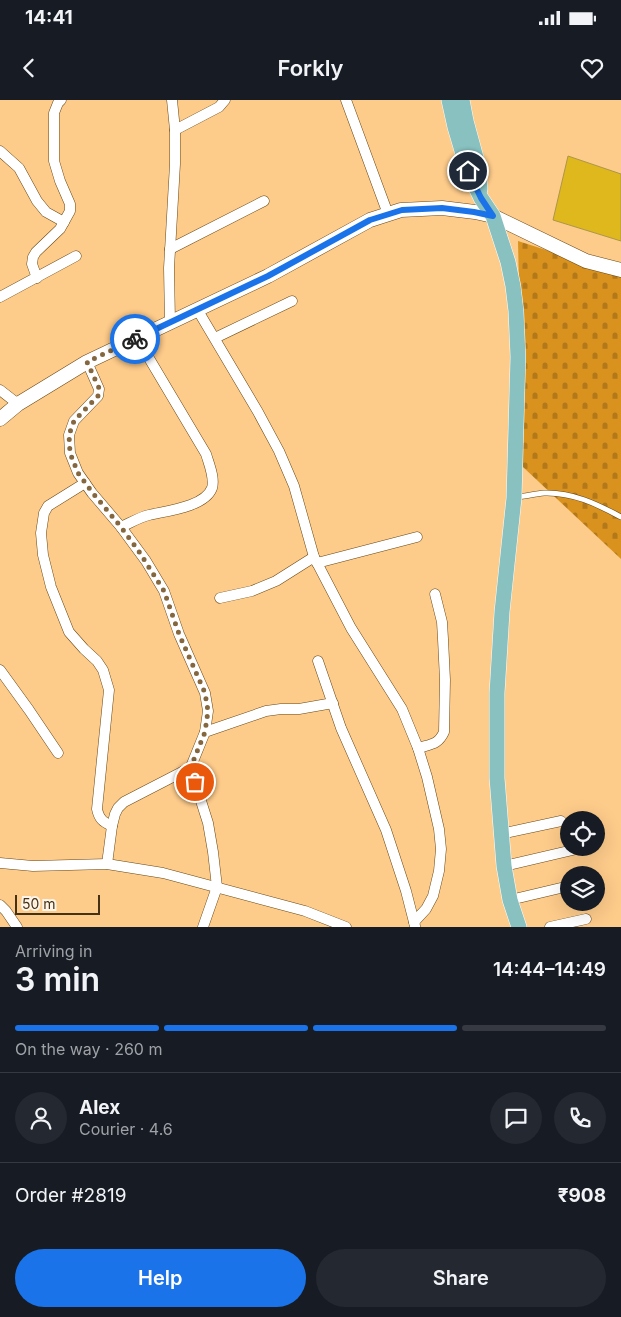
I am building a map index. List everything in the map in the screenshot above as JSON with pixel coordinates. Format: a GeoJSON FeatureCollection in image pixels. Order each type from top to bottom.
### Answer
{"type":"FeatureCollection","features":[{"type":"Feature","properties":{"kind":"main road"},"geometry":{"type":"LineString","coordinates":[[449,100],[468,171],[481,198],[493,216],[508,262],[516,311],[518,357],[514,498],[502,602],[497,693],[497,778],[504,866],[510,900],[519,927]]}},
{"type":"Feature","properties":{"kind":"main road"},"geometry":{"type":"LineString","coordinates":[[462,100],[478,165],[481,198]]}},
{"type":"Feature","properties":{"kind":"street"},"geometry":{"type":"LineString","coordinates":[[37,278],[32,264],[33,257],[60,228],[70,211],[70,204],[54,161],[54,113],[61,100]]}},
{"type":"Feature","properties":{"kind":"street"},"geometry":{"type":"LineString","coordinates":[[170,322],[170,249],[175,164],[175,130],[172,100]]}},
{"type":"Feature","properties":{"kind":"street"},"geometry":{"type":"LineString","coordinates":[[175,130],[219,107],[225,100]]}},
{"type":"Feature","properties":{"kind":"street"},"geometry":{"type":"LineString","coordinates":[[346,100],[388,214]]}},
{"type":"Feature","properties":{"kind":"street"},"geometry":{"type":"LineString","coordinates":[[0,151],[19,168],[46,212],[64,222]]}},
{"type":"Feature","properties":{"kind":"street"},"geometry":{"type":"LineString","coordinates":[[170,249],[264,201]]}},
{"type":"Feature","properties":{"kind":"street"},"geometry":{"type":"LineString","coordinates":[[0,419],[18,404],[87,362],[268,276],[370,220],[402,210],[442,208],[493,216],[586,261],[621,270]]}},
{"type":"Feature","properties":{"kind":"street"},"geometry":{"type":"LineString","coordinates":[[0,297],[76,256]]}},
{"type":"Feature","properties":{"kind":"street"},"geometry":{"type":"LineString","coordinates":[[215,338],[292,301]]}},
{"type":"Feature","properties":{"kind":"street"},"geometry":{"type":"LineString","coordinates":[[198,310],[279,451],[294,486],[316,560],[351,628],[402,709],[418,748],[439,829],[441,849],[439,871],[433,896],[426,910],[415,924]]}},
{"type":"Feature","properties":{"kind":"street"},"geometry":{"type":"LineString","coordinates":[[121,527],[148,515],[193,504],[207,495],[212,488],[212,473],[206,454],[137,338]]}},
{"type":"Feature","properties":{"kind":"street"},"geometry":{"type":"LineString","coordinates":[[87,362],[99,388],[98,396],[74,421],[69,435],[70,453],[73,463],[85,483],[146,561],[164,591],[179,634],[205,693],[208,711],[205,732],[190,769],[208,823],[217,887],[203,927]]}},
{"type":"Feature","properties":{"kind":"street"},"geometry":{"type":"LineString","coordinates":[[0,390],[18,404]]}},
{"type":"Feature","properties":{"kind":"street"},"geometry":{"type":"LineString","coordinates":[[85,483],[48,506],[44,513],[41,533],[43,555],[51,587],[69,632],[84,650],[97,661],[103,670],[109,690],[97,809],[99,817],[112,826]]}},
{"type":"Feature","properties":{"kind":"street"},"geometry":{"type":"LineString","coordinates":[[220,598],[252,591],[316,560],[417,537]]}},
{"type":"Feature","properties":{"kind":"street"},"geometry":{"type":"LineString","coordinates":[[418,748],[441,740],[444,732],[444,639],[435,594]]}},
{"type":"Feature","properties":{"kind":"street"},"geometry":{"type":"LineString","coordinates":[[318,662],[345,737],[386,830],[415,924]]}},
{"type":"Feature","properties":{"kind":"street"},"geometry":{"type":"LineString","coordinates":[[0,670],[58,753]]}},
{"type":"Feature","properties":{"kind":"street"},"geometry":{"type":"LineString","coordinates":[[205,732],[266,711],[299,709],[333,703]]}},
{"type":"Feature","properties":{"kind":"street"},"geometry":{"type":"LineString","coordinates":[[107,864],[112,826],[118,808],[124,802],[190,769]]}},
{"type":"Feature","properties":{"kind":"street"},"geometry":{"type":"LineString","coordinates":[[501,834],[560,821]]}},
{"type":"Feature","properties":{"kind":"street"},"geometry":{"type":"LineString","coordinates":[[504,866],[560,853]]}},
{"type":"Feature","properties":{"kind":"street"},"geometry":{"type":"LineString","coordinates":[[0,863],[33,866],[107,864],[163,873],[305,911],[346,927]]}},
{"type":"Feature","properties":{"kind":"street"},"geometry":{"type":"LineString","coordinates":[[510,900],[560,888]]}},
{"type":"Feature","properties":{"kind":"street"},"geometry":{"type":"LineString","coordinates":[[0,905],[17,927]]}},
{"type":"Feature","properties":{"kind":"street"},"geometry":{"type":"LineString","coordinates":[[550,927],[586,919]]}},
{"type":"Feature","properties":{"kind":"lane"},"geometry":{"type":"LineString","coordinates":[[514,498],[549,493],[578,497],[600,505],[621,517]]}},
{"type":"Feature","properties":{"kind":"green space"},"geometry":{"type":"Polygon","coordinates":[[[518,241],[621,274],[621,559],[523,467],[518,241]]]}},
{"type":"Feature","properties":{"kind":"building"},"geometry":{"type":"Polygon","coordinates":[[[568,156],[621,174],[621,241],[553,220],[568,156]]]}},
{"type":"Feature","properties":{"kind":"way so far"},"geometry":{"type":"LineString","coordinates":[[135,339],[87,362],[99,388],[98,396],[74,421],[69,435],[70,453],[78,473],[138,550],[164,591],[179,634],[205,693],[208,711],[205,732],[190,769],[195,782]]}},
{"type":"Feature","properties":{"kind":"route"},"geometry":{"type":"LineString","coordinates":[[135,339],[268,276],[370,220],[402,210],[442,208],[493,216],[481,198],[468,171]]}}]}
